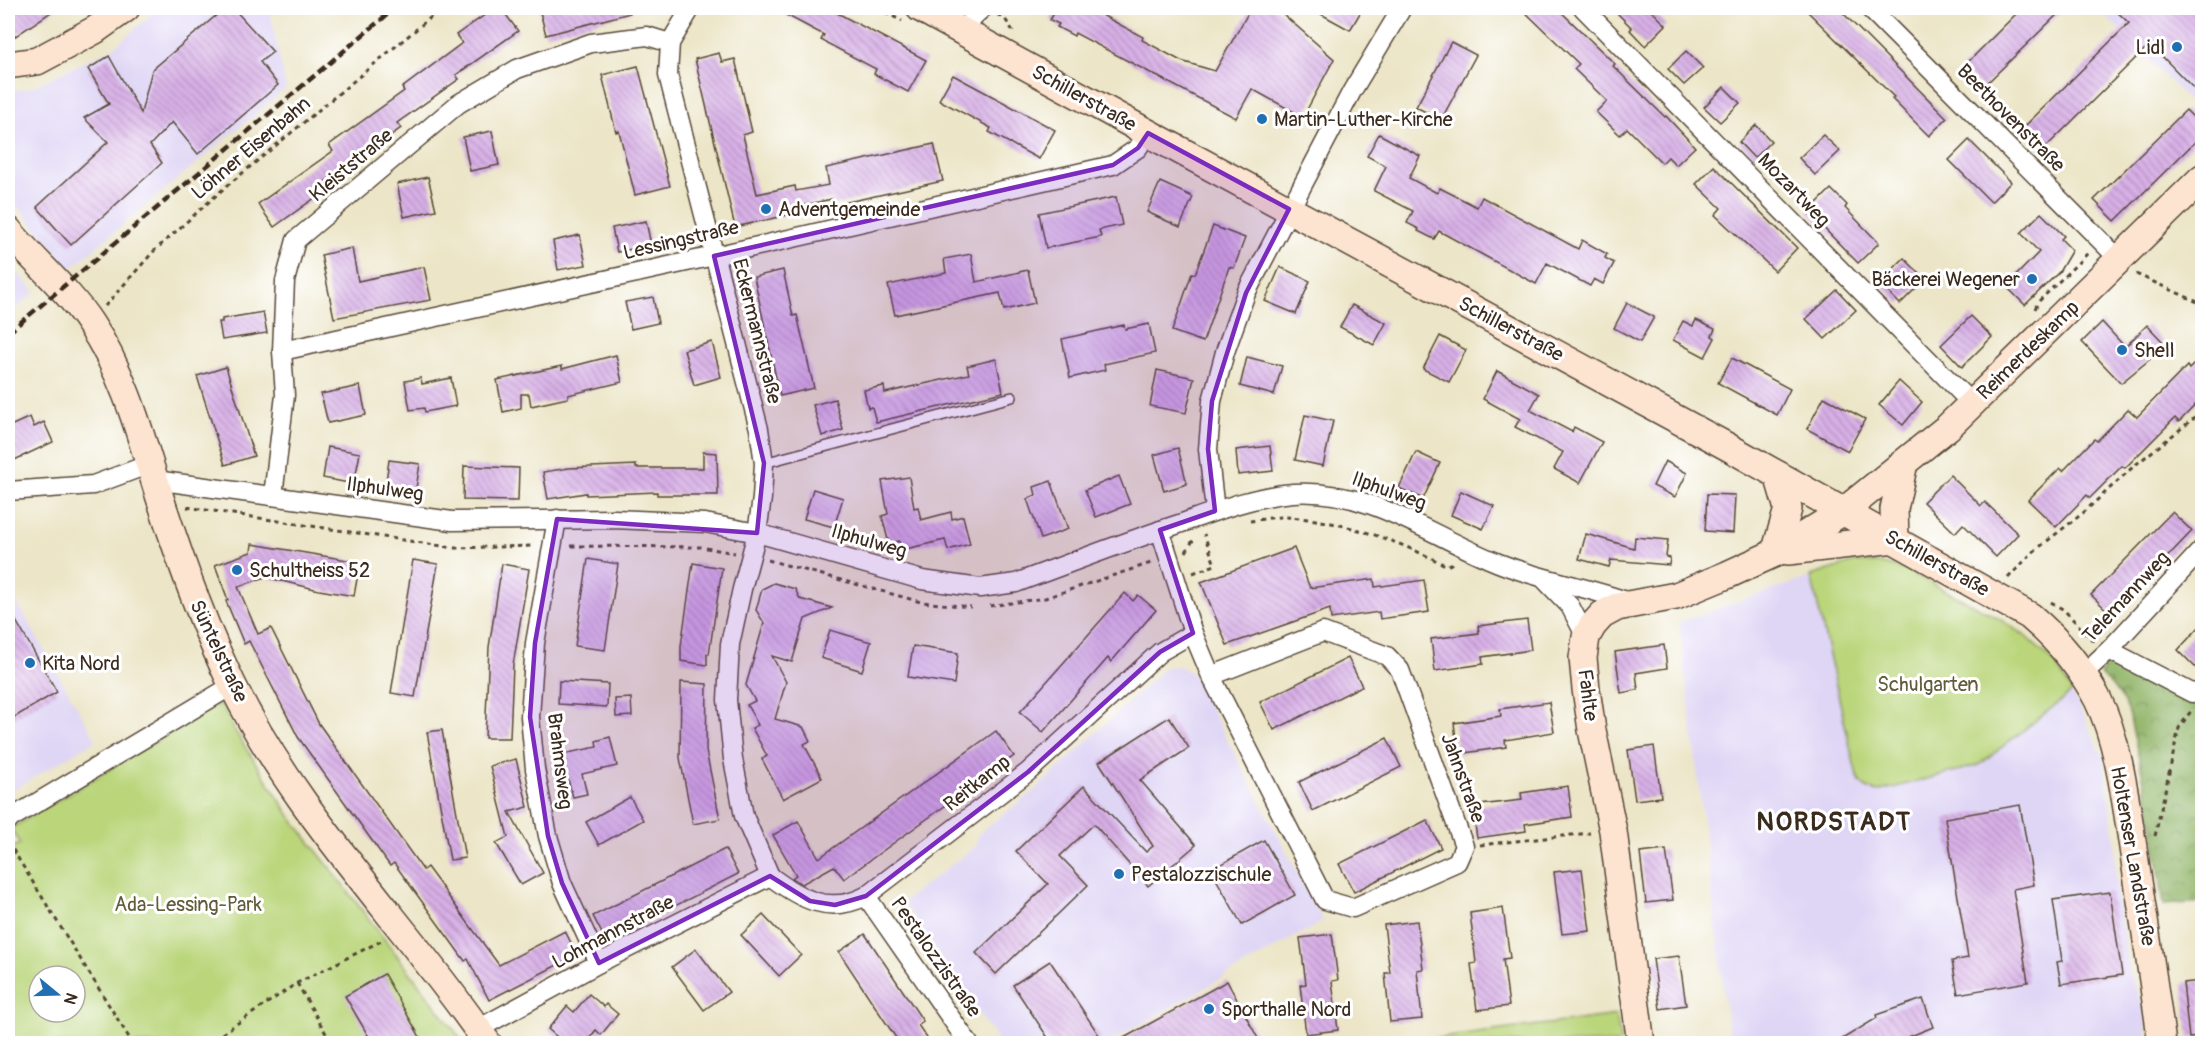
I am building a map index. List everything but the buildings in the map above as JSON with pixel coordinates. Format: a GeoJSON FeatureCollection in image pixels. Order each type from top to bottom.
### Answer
{"type":"FeatureCollection","features":[{"type":"Feature","properties":{"kind":"main road"},"geometry":{"type":"LineString","coordinates":[[8,65],[37,61],[95,30],[126,8]]}},
{"type":"Feature","properties":{"kind":"main road","name":"Schillerstraße"},"geometry":{"type":"LineString","coordinates":[[920,8],[1895,539],[2000,582],[2030,616],[2054,637],[2072,658],[2082,675]]}},
{"type":"Feature","properties":{"kind":"main road","name":"Reimerdeskamp"},"geometry":{"type":"LineString","coordinates":[[1844,511],[1972,405],[2128,267],[2202,180]]}},
{"type":"Feature","properties":{"kind":"main road","name":"Süntelstraße"},"geometry":{"type":"LineString","coordinates":[[8,230],[90,323],[116,369],[194,597],[233,685],[266,744],[314,816],[483,1036]]}},
{"type":"Feature","properties":{"kind":"main road"},"geometry":{"type":"LineString","coordinates":[[1775,553],[1895,539],[1893,509],[1904,463]]}},
{"type":"Feature","properties":{"kind":"main road"},"geometry":{"type":"LineString","coordinates":[[1775,553],[1788,509],[1778,475]]}},
{"type":"Feature","properties":{"kind":"main road"},"geometry":{"type":"LineString","coordinates":[[1586,637],[1602,615],[1617,607],[1676,596],[1775,553],[1844,511]]}},
{"type":"Feature","properties":{"kind":"main road","name":"Fahlte"},"geometry":{"type":"LineString","coordinates":[[1586,637],[1583,658],[1586,689],[1613,831],[1641,1044]]}},
{"type":"Feature","properties":{"kind":"main road","name":"Holtenser Landstraße"},"geometry":{"type":"LineString","coordinates":[[2082,675],[2098,700],[2109,729],[2118,765],[2150,952],[2162,1044]]}},
{"type":"Feature","properties":{"kind":"street","name":"Eckermannstraße"},"geometry":{"type":"LineString","coordinates":[[691,8],[670,43],[669,75],[759,429],[764,463],[757,533],[730,644],[727,700],[733,759],[744,816],[770,876]]}},
{"type":"Feature","properties":{"kind":"street"},"geometry":{"type":"LineString","coordinates":[[964,31],[983,8]]}},
{"type":"Feature","properties":{"kind":"street"},"geometry":{"type":"LineString","coordinates":[[1215,511],[1208,449],[1212,401],[1225,352],[1246,293],[1352,91],[1402,8]]}},
{"type":"Feature","properties":{"kind":"street","name":"Mozartweg"},"geometry":{"type":"LineString","coordinates":[[1583,8],[1972,405]]}},
{"type":"Feature","properties":{"kind":"street","name":"Beethovenstraße"},"geometry":{"type":"LineString","coordinates":[[1869,8],[2128,267]]}},
{"type":"Feature","properties":{"kind":"street","name":"Kleiststraße"},"geometry":{"type":"LineString","coordinates":[[273,496],[285,394],[282,351],[285,281],[296,240],[458,104],[517,69],[591,43],[647,36],[670,43]]}},
{"type":"Feature","properties":{"kind":"street","name":"Lessingstraße"},"geometry":{"type":"LineString","coordinates":[[282,351],[1113,165],[1138,148],[1148,134]]}},
{"type":"Feature","properties":{"kind":"street"},"geometry":{"type":"LineString","coordinates":[[8,491],[93,485],[152,472]]}},
{"type":"Feature","properties":{"kind":"street","name":"Ilphulweg"},"geometry":{"type":"LineString","coordinates":[[152,472],[273,496],[452,521],[614,519],[705,523],[757,533],[922,580],[980,588],[1016,583],[1231,505],[1292,493],[1325,494],[1355,498],[1400,516],[1489,560],[1632,603]]}},
{"type":"Feature","properties":{"kind":"street","name":"Brahmsweg"},"geometry":{"type":"LineString","coordinates":[[557,519],[535,643],[530,717],[535,769],[548,836],[562,883],[599,963]]}},
{"type":"Feature","properties":{"kind":"street","name":"Jahnstraße"},"geometry":{"type":"LineString","coordinates":[[1160,530],[1193,633],[1211,676],[1325,900],[1353,908],[1457,862],[1464,846],[1400,670],[1387,656],[1323,632],[1211,676]]}},
{"type":"Feature","properties":{"kind":"street","name":"Telemannweg"},"geometry":{"type":"LineString","coordinates":[[2082,675],[2109,650],[2202,549]]}},
{"type":"Feature","properties":{"kind":"street","name":"Ilphulweg"},"geometry":{"type":"LineString","coordinates":[[1543,578],[1570,606],[1586,637]]}},
{"type":"Feature","properties":{"kind":"street","name":"Reitkamp"},"geometry":{"type":"LineString","coordinates":[[770,876],[789,891],[810,902],[835,905],[855,902],[866,896],[1028,772],[1160,652],[1193,633]]}},
{"type":"Feature","properties":{"kind":"street"},"geometry":{"type":"LineString","coordinates":[[2109,650],[2200,697]]}},
{"type":"Feature","properties":{"kind":"street"},"geometry":{"type":"LineString","coordinates":[[8,820],[233,685]]}},
{"type":"Feature","properties":{"kind":"street","name":"Lohmannstraße"},"geometry":{"type":"LineString","coordinates":[[483,1036],[599,963],[770,876]]}},
{"type":"Feature","properties":{"kind":"street","name":"Pestalozzistraße"},"geometry":{"type":"LineString","coordinates":[[866,896],[969,1044]]}},
{"type":"Feature","properties":{"kind":"lane"},"geometry":{"type":"LineString","coordinates":[[764,463],[1012,397]]}},
{"type":"Feature","properties":{"kind":"path","name":"Löhner Eisenbahn"},"geometry":{"type":"LineString","coordinates":[[90,323],[154,251],[222,190],[442,8]]}},
{"type":"Feature","properties":{"kind":"path"},"geometry":{"type":"LineString","coordinates":[[2128,267],[2202,304]]}},
{"type":"Feature","properties":{"kind":"path"},"geometry":{"type":"LineString","coordinates":[[2000,582],[2033,552],[2083,513],[2134,466],[2202,411]]}},
{"type":"Feature","properties":{"kind":"path"},"geometry":{"type":"LineString","coordinates":[[1186,576],[1215,565],[1204,533]]}},
{"type":"Feature","properties":{"kind":"path"},"geometry":{"type":"LineString","coordinates":[[1185,560],[1186,552]]}},
{"type":"Feature","properties":{"kind":"path"},"geometry":{"type":"LineString","coordinates":[[2045,599],[2064,610],[2095,643],[2109,650]]}},
{"type":"Feature","properties":{"kind":"path"},"geometry":{"type":"LineString","coordinates":[[2154,839],[2179,728],[2200,697]]}},
{"type":"Feature","properties":{"kind":"path"},"geometry":{"type":"LineString","coordinates":[[1464,846],[1613,831]]}},
{"type":"Feature","properties":{"kind":"path"},"geometry":{"type":"LineString","coordinates":[[8,842],[134,1044]]}},
{"type":"Feature","properties":{"kind":"path"},"geometry":{"type":"LineString","coordinates":[[207,1044],[297,983],[402,930]]}},
{"type":"Feature","properties":{"kind":"path"},"geometry":{"type":"LineString","coordinates":[[297,983],[332,1044]]}},
{"type":"Feature","properties":{"kind":"path"},"geometry":{"type":"LineString","coordinates":[[282,1044],[291,1044]]}},
{"type":"Feature","properties":{"kind":"highlighted area"},"geometry":{"type":"Polygon","coordinates":[[[1148,133],[1289,209],[1246,293],[1212,401],[1208,449],[1215,511],[1160,530],[1193,633],[1160,652],[1028,772],[866,896],[835,905],[810,901],[770,876],[599,963],[562,883],[548,836],[530,717],[535,643],[557,519],[757,533],[764,463],[714,256],[1113,165],[1138,148],[1148,133]]]}},
{"type":"Feature","properties":{"kind":"shaded area"},"geometry":{"type":"Polygon","coordinates":[[[159,8],[269,8],[286,88],[70,269],[8,195],[8,91],[30,88],[113,48],[159,8]]]}},
{"type":"Feature","properties":{"kind":"shaded area","name":"Lidl"},"geometry":{"type":"Polygon","coordinates":[[[2098,8],[2202,8],[2202,114],[2098,8]]]}},
{"type":"Feature","properties":{"kind":"shaded area"},"geometry":{"type":"Polygon","coordinates":[[[8,263],[35,292],[8,316],[8,263]]]}},
{"type":"Feature","properties":{"kind":"shaded area"},"geometry":{"type":"Polygon","coordinates":[[[1854,562],[1879,563],[1906,570],[1998,618],[2024,635],[2055,663],[2072,692],[2103,757],[2115,838],[2116,885],[2128,969],[2144,1009],[2148,1043],[1730,1043],[1679,622],[1854,562]]]}},
{"type":"Feature","properties":{"kind":"shaded area","name":"Kita Nord"},"geometry":{"type":"Polygon","coordinates":[[[8,587],[96,740],[8,793],[8,587]]]}},
{"type":"Feature","properties":{"kind":"shaded area","name":"Pestalozzischule"},"geometry":{"type":"Polygon","coordinates":[[[1179,666],[1192,673],[1323,921],[1107,1043],[1000,1044],[903,902],[976,846],[979,833],[1034,791],[1166,667],[1179,666]]]}},
{"type":"Feature","properties":{"kind":"green space","name":"Schulgarten"},"geometry":{"type":"Polygon","coordinates":[[[1854,562],[1879,563],[1906,570],[1998,618],[2024,635],[2055,663],[2072,692],[1979,765],[1877,792],[1866,788],[1858,779],[1855,770],[1811,576],[1854,562]]]}},
{"type":"Feature","properties":{"kind":"green space"},"geometry":{"type":"Polygon","coordinates":[[[2114,657],[2202,691],[2202,902],[2164,905],[2150,808],[2131,723],[2125,704],[2111,685],[2100,675],[2114,657]]]}},
{"type":"Feature","properties":{"kind":"green space","name":"Ada-Lessing-Park"},"geometry":{"type":"Polygon","coordinates":[[[221,703],[233,728],[290,816],[464,1043],[8,1044],[8,849],[20,844],[11,828],[221,703]]]}},
{"type":"Feature","properties":{"kind":"green space"},"geometry":{"type":"Polygon","coordinates":[[[1616,1015],[1621,1043],[1402,1043],[1616,1015]]]}},
{"type":"Feature","properties":{"kind":"railway"},"geometry":{"type":"LineString","coordinates":[[8,333],[395,8]]}},
{"type":"Feature","properties":{"kind":"place","name":"Lidl"},"geometry":{"type":"Point","coordinates":[2177,47]}},
{"type":"Feature","properties":{"kind":"place","name":"Martin-Luther-Kirche"},"geometry":{"type":"Point","coordinates":[1262,119]}},
{"type":"Feature","properties":{"kind":"place","name":"Adventgemeinde"},"geometry":{"type":"Point","coordinates":[766,209]}},
{"type":"Feature","properties":{"kind":"place","name":"Bäckerei Wegener"},"geometry":{"type":"Point","coordinates":[2032,279]}},
{"type":"Feature","properties":{"kind":"place","name":"Shell"},"geometry":{"type":"Point","coordinates":[2122,350]}},
{"type":"Feature","properties":{"kind":"place","name":"Schultheiss 52"},"geometry":{"type":"Point","coordinates":[237,570]}},
{"type":"Feature","properties":{"kind":"place","name":"Kita Nord"},"geometry":{"type":"Point","coordinates":[30,663]}},
{"type":"Feature","properties":{"kind":"place","name":"Pestalozzischule"},"geometry":{"type":"Point","coordinates":[1119,874]}},
{"type":"Feature","properties":{"kind":"place","name":"Sporthalle Nord"},"geometry":{"type":"Point","coordinates":[1209,1009]}},
{"type":"Feature","properties":{"kind":"district","name":"NORDSTADT"},"geometry":{"type":"Point","coordinates":[1834,822]}}]}
